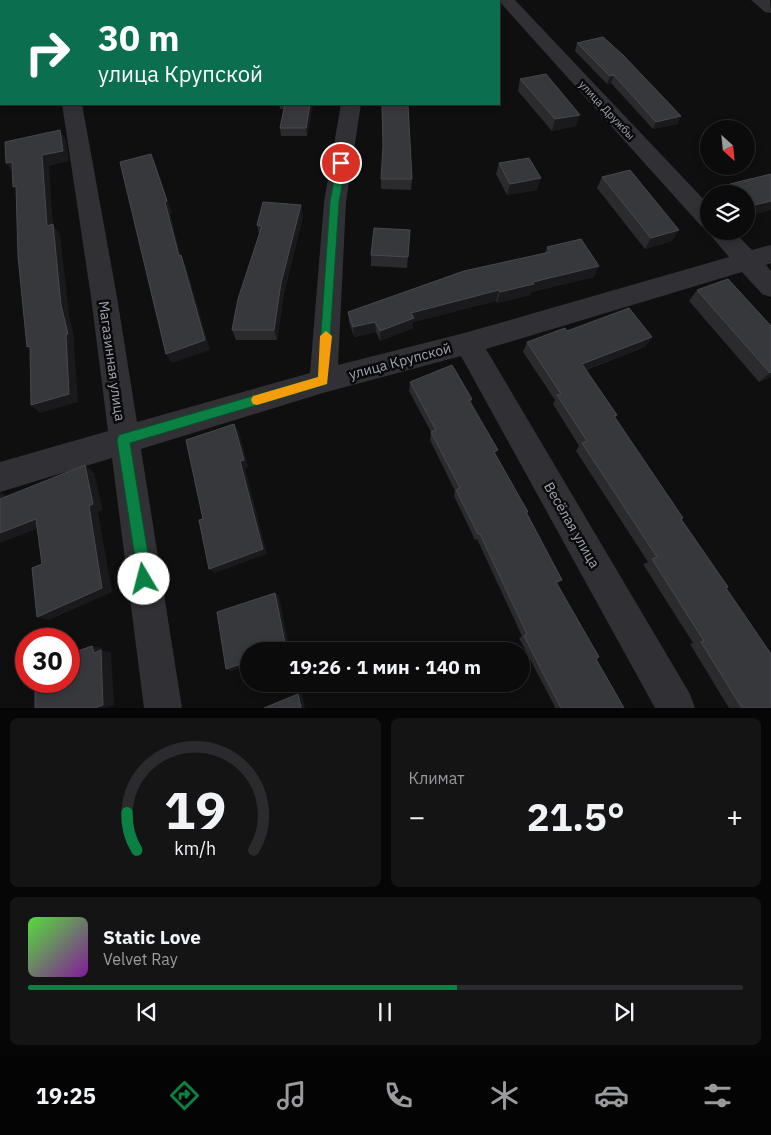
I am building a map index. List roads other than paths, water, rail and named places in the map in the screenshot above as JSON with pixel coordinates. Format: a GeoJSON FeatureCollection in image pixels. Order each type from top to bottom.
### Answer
{"type":"FeatureCollection","features":[{"type":"Feature","properties":{"kind":"street","name":"улица Дружбы"},"geometry":{"type":"LineString","coordinates":[[506,0],[700,210]]}},
{"type":"Feature","properties":{"kind":"street"},"geometry":{"type":"LineString","coordinates":[[759,0],[771,8]]}},
{"type":"Feature","properties":{"kind":"street","name":"Магазинная улица"},"geometry":{"type":"LineString","coordinates":[[72,105],[104,297],[123,440],[163,708]]}},
{"type":"Feature","properties":{"kind":"street"},"geometry":{"type":"LineString","coordinates":[[323,381],[335,202],[351,105]]}},
{"type":"Feature","properties":{"kind":"street"},"geometry":{"type":"LineString","coordinates":[[733,240],[759,257],[771,287]]}},
{"type":"Feature","properties":{"kind":"street","name":"улица Крупской"},"geometry":{"type":"LineString","coordinates":[[0,477],[323,381],[468,343],[759,257]]}},
{"type":"Feature","properties":{"kind":"street","name":"Весёлая улица"},"geometry":{"type":"LineString","coordinates":[[468,343],[676,708]]}}]}
